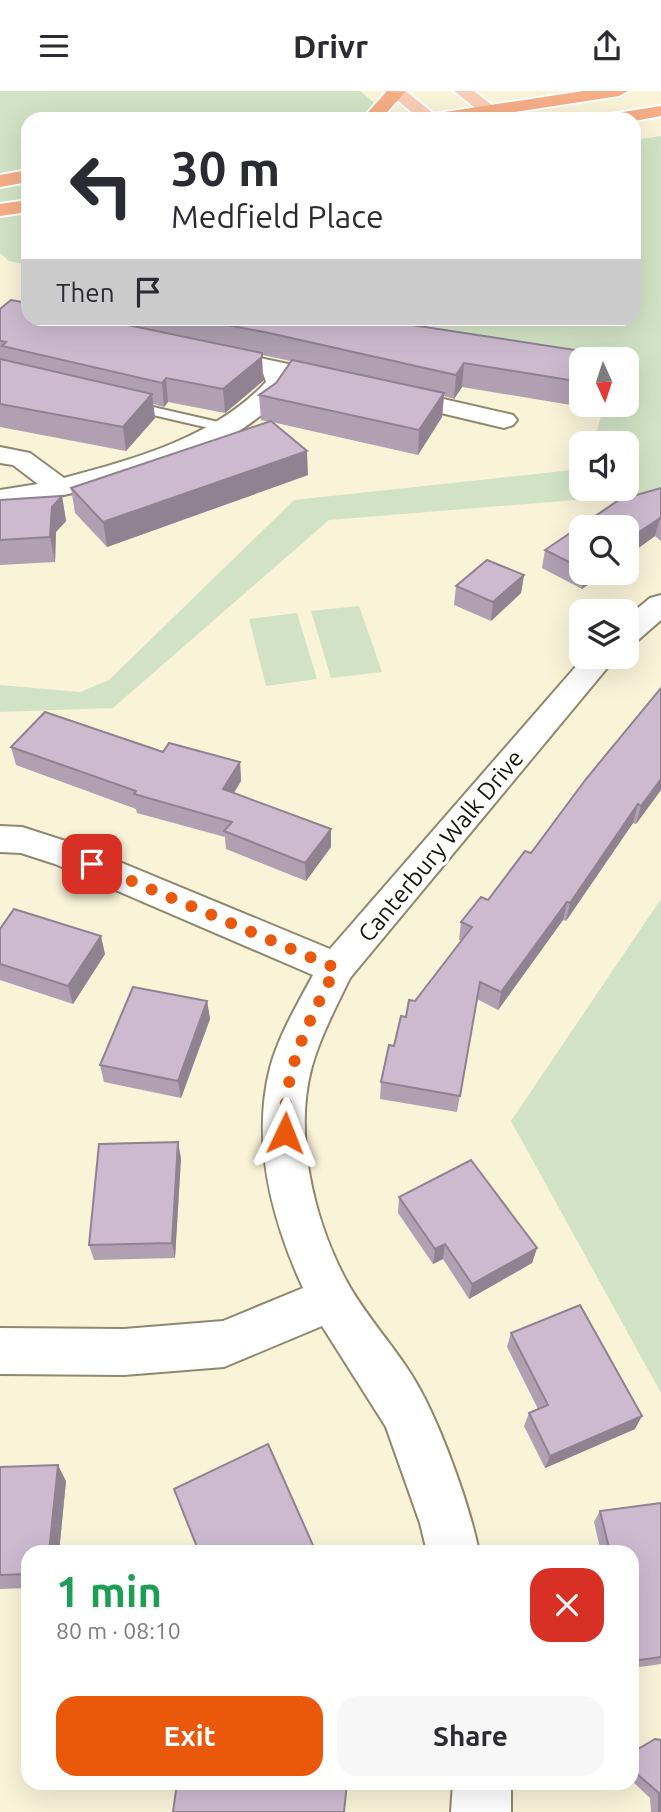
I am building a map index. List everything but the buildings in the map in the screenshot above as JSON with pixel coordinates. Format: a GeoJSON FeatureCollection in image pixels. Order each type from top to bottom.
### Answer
{"type":"FeatureCollection","features":[{"type":"Feature","properties":{"kind":"highway"},"geometry":{"type":"LineString","coordinates":[[487,91],[524,98],[562,99]]}},
{"type":"Feature","properties":{"kind":"highway"},"geometry":{"type":"LineString","coordinates":[[508,112],[562,99],[619,91]]}},
{"type":"Feature","properties":{"kind":"highway"},"geometry":{"type":"LineString","coordinates":[[377,112],[395,92]]}},
{"type":"Feature","properties":{"kind":"highway"},"geometry":{"type":"LineString","coordinates":[[641,114],[661,111]]}},
{"type":"Feature","properties":{"kind":"highway"},"geometry":{"type":"LineString","coordinates":[[0,181],[21,177]]}},
{"type":"Feature","properties":{"kind":"highway"},"geometry":{"type":"LineString","coordinates":[[0,210],[21,207]]}},
{"type":"Feature","properties":{"kind":"main road"},"geometry":{"type":"LineString","coordinates":[[463,91],[491,112]]}},
{"type":"Feature","properties":{"kind":"main road"},"geometry":{"type":"LineString","coordinates":[[395,92],[422,112]]}},
{"type":"Feature","properties":{"kind":"street"},"geometry":{"type":"LineString","coordinates":[[188,349],[504,420]]}},
{"type":"Feature","properties":{"kind":"street"},"geometry":{"type":"LineString","coordinates":[[0,498],[29,496],[125,470],[199,441],[269,398],[279,383],[276,373],[269,366]]}},
{"type":"Feature","properties":{"kind":"street"},"geometry":{"type":"LineString","coordinates":[[0,455],[21,459],[60,488]]}},
{"type":"Feature","properties":{"kind":"street"},"geometry":{"type":"LineString","coordinates":[[639,623],[661,604]]}},
{"type":"Feature","properties":{"kind":"street","name":"Canterbury Walk Drive"},"geometry":{"type":"LineString","coordinates":[[451,1545],[446,1523],[406,1413],[331,1299],[306,1244],[294,1201],[286,1155],[284,1111],[290,1067],[306,1026],[336,968],[591,669]]}},
{"type":"Feature","properties":{"kind":"street"},"geometry":{"type":"LineString","coordinates":[[0,839],[22,840],[80,860],[336,968]]}},
{"type":"Feature","properties":{"kind":"street"},"geometry":{"type":"LineString","coordinates":[[0,1352],[124,1353],[224,1344],[331,1299]]}},
{"type":"Feature","properties":{"kind":"street"},"geometry":{"type":"LineString","coordinates":[[481,1812],[482,1790]]}},
{"type":"Feature","properties":{"kind":"lane"},"geometry":{"type":"LineString","coordinates":[[114,402],[222,427]]}},
{"type":"Feature","properties":{"kind":"green space"},"geometry":{"type":"Polygon","coordinates":[[[0,91],[360,91],[386,112],[21,112],[21,264],[9,261],[0,253],[0,91]]]}},
{"type":"Feature","properties":{"kind":"green space"},"geometry":{"type":"Polygon","coordinates":[[[661,136],[661,493],[639,495],[639,431],[597,431],[601,417],[639,417],[639,347],[569,347],[569,357],[366,326],[641,326],[641,139],[661,136]]]}},
{"type":"Feature","properties":{"kind":"green space"},"geometry":{"type":"Polygon","coordinates":[[[569,470],[569,500],[329,520],[113,708],[0,712],[0,685],[80,692],[109,680],[294,500],[569,470]]]}},
{"type":"Feature","properties":{"kind":"green space"},"geometry":{"type":"Polygon","coordinates":[[[359,606],[382,672],[331,678],[311,611],[359,606]]]}},
{"type":"Feature","properties":{"kind":"green space"},"geometry":{"type":"Polygon","coordinates":[[[297,613],[317,679],[266,686],[249,619],[297,613]]]}},
{"type":"Feature","properties":{"kind":"green space"},"geometry":{"type":"Polygon","coordinates":[[[661,899],[661,1393],[511,1121],[661,899]]]}},
{"type":"Feature","properties":{"kind":"route"},"geometry":{"type":"LineString","coordinates":[[92,864],[336,968],[306,1026],[290,1067],[284,1111],[285,1133]]}}]}
